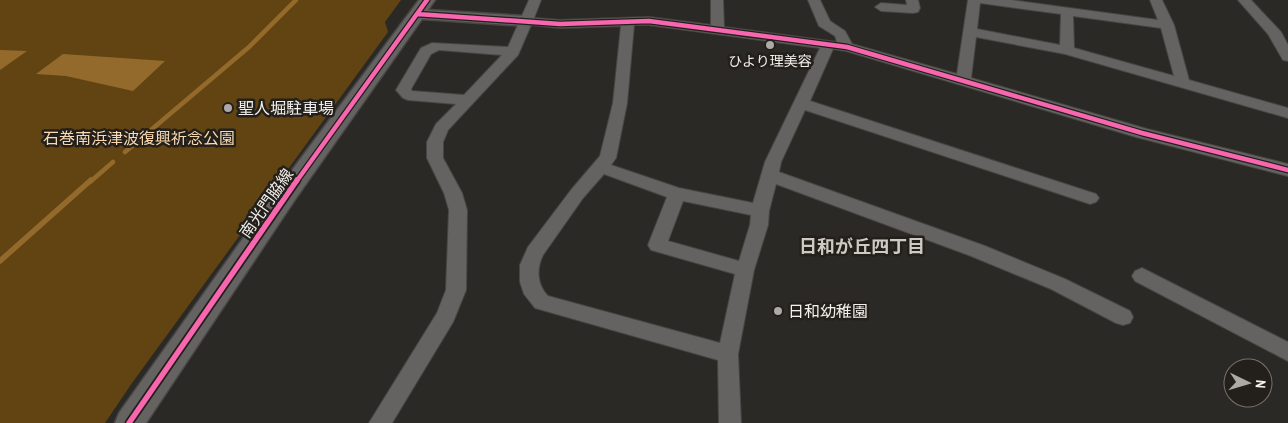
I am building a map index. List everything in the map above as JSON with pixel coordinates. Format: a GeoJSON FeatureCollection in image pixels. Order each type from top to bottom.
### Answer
{"type":"FeatureCollection","features":[{"type":"Feature","properties":{"kind":"street"},"geometry":{"type":"LineString","coordinates":[[380,423],[446,316],[456,290],[458,210],[453,193],[435,158],[435,142],[441,128],[513,52],[535,0]]}},
{"type":"Feature","properties":{"kind":"street"},"geometry":{"type":"LineString","coordinates":[[717,0],[718,30]]}},
{"type":"Feature","properties":{"kind":"street"},"geometry":{"type":"LineString","coordinates":[[799,0],[814,1],[824,24],[840,34],[847,47]]}},
{"type":"Feature","properties":{"kind":"street"},"geometry":{"type":"LineString","coordinates":[[881,7],[913,9],[912,0]]}},
{"type":"Feature","properties":{"kind":"street"},"geometry":{"type":"LineString","coordinates":[[963,81],[974,0]]}},
{"type":"Feature","properties":{"kind":"street"},"geometry":{"type":"LineString","coordinates":[[983,0],[1167,25]]}},
{"type":"Feature","properties":{"kind":"street"},"geometry":{"type":"LineString","coordinates":[[1156,0],[1167,25],[1183,83]]}},
{"type":"Feature","properties":{"kind":"street"},"geometry":{"type":"LineString","coordinates":[[1244,0],[1274,32],[1288,57]]}},
{"type":"Feature","properties":{"kind":"street"},"geometry":{"type":"LineString","coordinates":[[422,7],[560,24],[655,22],[847,47],[1151,136],[1288,170]]}},
{"type":"Feature","properties":{"kind":"street","name":"南光門脇線"},"geometry":{"type":"LineString","coordinates":[[129,423],[286,195],[422,7]]}},
{"type":"Feature","properties":{"kind":"street"},"geometry":{"type":"LineString","coordinates":[[1067,11],[1067,50]]}},
{"type":"Feature","properties":{"kind":"street"},"geometry":{"type":"LineString","coordinates":[[628,22],[618,119],[608,158],[577,194],[535,252],[529,265],[530,282],[534,294],[542,302],[728,354]]}},
{"type":"Feature","properties":{"kind":"street"},"geometry":{"type":"LineString","coordinates":[[969,32],[1067,50],[1288,113]]}},
{"type":"Feature","properties":{"kind":"street"},"geometry":{"type":"LineString","coordinates":[[730,423],[728,354],[745,270],[759,225],[760,211],[769,175],[773,162],[829,44]]}},
{"type":"Feature","properties":{"kind":"street"},"geometry":{"type":"LineString","coordinates":[[467,100],[408,95],[403,90],[426,51],[437,46],[513,52]]}},
{"type":"Feature","properties":{"kind":"street"},"geometry":{"type":"LineString","coordinates":[[801,103],[1090,198]]}},
{"type":"Feature","properties":{"kind":"street"},"geometry":{"type":"LineString","coordinates":[[601,167],[677,194],[760,211]]}},
{"type":"Feature","properties":{"kind":"street"},"geometry":{"type":"LineString","coordinates":[[769,175],[978,251],[1058,284],[1123,317]]}},
{"type":"Feature","properties":{"kind":"street"},"geometry":{"type":"LineString","coordinates":[[677,194],[657,245],[745,270]]}},
{"type":"Feature","properties":{"kind":"street"},"geometry":{"type":"LineString","coordinates":[[1142,276],[1288,352]]}},
{"type":"Feature","properties":{"kind":"green space","name":"石巻南浜津波復興祈念公園"},"geometry":{"type":"Polygon","coordinates":[[[0,0],[401,0],[385,22],[388,32],[132,383],[105,423],[0,423],[0,0]]]}},
{"type":"Feature","properties":{"kind":"shaded area"},"geometry":{"type":"Polygon","coordinates":[[[0,50],[27,51],[0,70],[0,50]]]}},
{"type":"Feature","properties":{"kind":"shaded area"},"geometry":{"type":"Polygon","coordinates":[[[63,54],[165,61],[133,91],[66,76],[36,74],[63,54]]]}},
{"type":"Feature","properties":{"kind":"waterway"},"geometry":{"type":"LineString","coordinates":[[125,152],[249,47],[296,0]]}},
{"type":"Feature","properties":{"kind":"waterway"},"geometry":{"type":"LineString","coordinates":[[90,182],[113,162]]}},
{"type":"Feature","properties":{"kind":"waterway"},"geometry":{"type":"LineString","coordinates":[[0,261],[91,180]]}},
{"type":"Feature","properties":{"kind":"cycle path"},"geometry":{"type":"LineString","coordinates":[[129,423],[286,195],[427,0]]}},
{"type":"Feature","properties":{"kind":"cycle path"},"geometry":{"type":"LineString","coordinates":[[417,14],[560,24],[649,21],[847,47],[1142,133],[1288,170]]}},
{"type":"Feature","properties":{"kind":"place","name":"ひより理美容"},"geometry":{"type":"Point","coordinates":[770,45]}},
{"type":"Feature","properties":{"kind":"place","name":"聖人堀駐車場"},"geometry":{"type":"Point","coordinates":[228,108]}},
{"type":"Feature","properties":{"kind":"place","name":"日和幼稚園"},"geometry":{"type":"Point","coordinates":[778,311]}},
{"type":"Feature","properties":{"kind":"district","name":"日和が丘四丁目"},"geometry":{"type":"Point","coordinates":[862,247]}}]}
